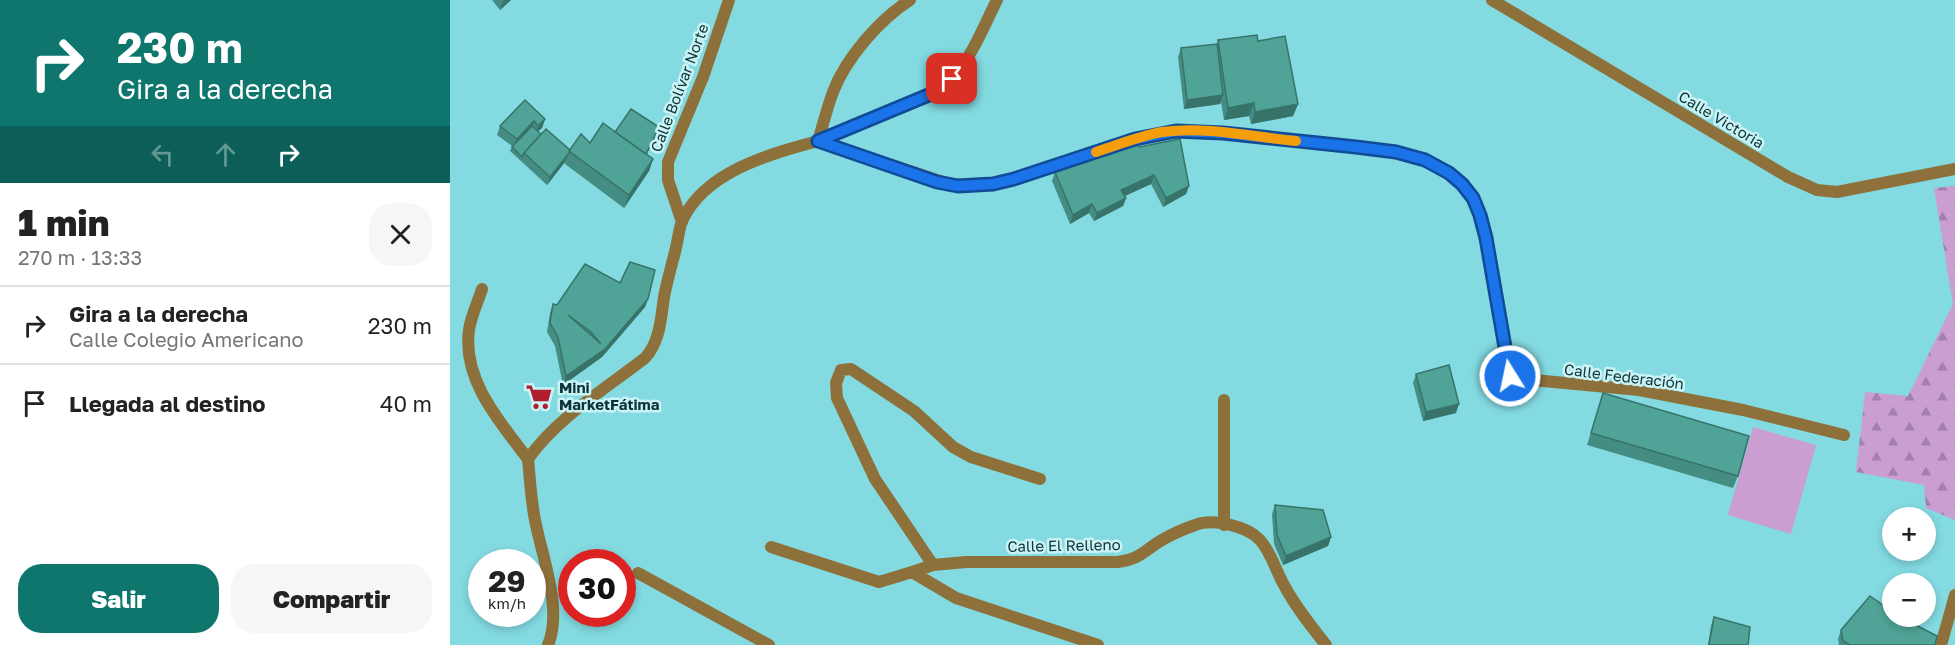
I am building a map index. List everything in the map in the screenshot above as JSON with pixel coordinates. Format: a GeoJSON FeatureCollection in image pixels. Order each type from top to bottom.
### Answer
{"type":"FeatureCollection","features":[{"type":"Feature","properties":{"kind":"street","name":"Calle Bolívar Norte"},"geometry":{"type":"LineString","coordinates":[[682,222],[668,180],[668,162],[703,77],[729,0]]}},
{"type":"Feature","properties":{"kind":"street"},"geometry":{"type":"LineString","coordinates":[[818,141],[839,78],[879,25],[909,0]]}},
{"type":"Feature","properties":{"kind":"street"},"geometry":{"type":"LineString","coordinates":[[528,459],[543,439],[562,422],[649,354],[658,332],[665,291],[682,222],[700,196],[733,171],[786,150],[818,141],[931,94],[946,85],[970,53],[997,0]]}},
{"type":"Feature","properties":{"kind":"street","name":"Calle Victoria"},"geometry":{"type":"LineString","coordinates":[[1492,0],[1749,154],[1812,189],[1837,192],[1955,169]]}},
{"type":"Feature","properties":{"kind":"street","name":"Calle Federación"},"geometry":{"type":"LineString","coordinates":[[818,141],[937,182],[958,186],[993,184],[1014,179],[1135,139],[1176,131],[1223,133],[1356,147],[1412,156],[1432,163],[1449,173],[1473,198],[1486,238],[1510,376],[1514,380],[1639,390],[1722,406],[1844,435]]}},
{"type":"Feature","properties":{"kind":"street"},"geometry":{"type":"LineString","coordinates":[[482,290],[469,330],[469,350],[473,371],[489,405],[528,459],[535,523],[553,604],[553,630],[548,645]]}},
{"type":"Feature","properties":{"kind":"street"},"geometry":{"type":"LineString","coordinates":[[933,565],[875,479],[837,398],[836,383],[841,369],[851,369],[914,411],[953,447],[971,457],[1040,479]]}},
{"type":"Feature","properties":{"kind":"street"},"geometry":{"type":"LineString","coordinates":[[1224,400],[1224,525]]}},
{"type":"Feature","properties":{"kind":"street","name":"Calle El Relleno"},"geometry":{"type":"LineString","coordinates":[[771,547],[879,582],[933,565],[966,562],[1117,562],[1138,557],[1162,540],[1196,524],[1224,525],[1244,530],[1260,540],[1284,586],[1326,645]]}},
{"type":"Feature","properties":{"kind":"street"},"geometry":{"type":"LineString","coordinates":[[912,572],[956,598],[1098,645]]}},
{"type":"Feature","properties":{"kind":"street"},"geometry":{"type":"LineString","coordinates":[[638,573],[769,645]]}},
{"type":"Feature","properties":{"kind":"street"},"geometry":{"type":"LineString","coordinates":[[1941,645],[1955,595]]}},
{"type":"Feature","properties":{"kind":"green space"},"geometry":{"type":"Polygon","coordinates":[[[1955,186],[1955,520],[1936,512],[1936,507],[1926,507],[1924,485],[1856,472],[1865,392],[1908,396],[1953,304],[1934,188],[1955,186]]]}},
{"type":"Feature","properties":{"kind":"green space"},"geometry":{"type":"Polygon","coordinates":[[[1753,427],[1816,445],[1791,534],[1728,515],[1753,427]]]}},
{"type":"Feature","properties":{"kind":"building"},"geometry":{"type":"Polygon","coordinates":[[[1257,35],[1258,41],[1285,36],[1298,104],[1255,112],[1254,103],[1228,108],[1218,40],[1257,35]]]}},
{"type":"Feature","properties":{"kind":"building"},"geometry":{"type":"Polygon","coordinates":[[[1217,44],[1223,95],[1187,100],[1181,48],[1217,44]]]}},
{"type":"Feature","properties":{"kind":"building"},"geometry":{"type":"Polygon","coordinates":[[[525,100],[545,119],[538,126],[534,121],[517,139],[500,126],[525,100]]]}},
{"type":"Feature","properties":{"kind":"building"},"geometry":{"type":"Polygon","coordinates":[[[631,109],[659,127],[646,154],[615,132],[631,109]]]}},
{"type":"Feature","properties":{"kind":"building"},"geometry":{"type":"Polygon","coordinates":[[[603,123],[653,159],[629,195],[569,151],[581,134],[590,143],[603,123]]]}},
{"type":"Feature","properties":{"kind":"building"},"geometry":{"type":"Polygon","coordinates":[[[532,126],[541,134],[522,157],[512,147],[532,126]]]}},
{"type":"Feature","properties":{"kind":"building"},"geometry":{"type":"Polygon","coordinates":[[[546,129],[570,150],[550,177],[524,153],[546,129]]]}},
{"type":"Feature","properties":{"kind":"building"},"geometry":{"type":"Polygon","coordinates":[[[1180,139],[1189,186],[1166,198],[1154,175],[1121,190],[1126,198],[1097,213],[1092,204],[1073,215],[1055,172],[1097,150],[1099,154],[1135,140],[1139,147],[1180,139]]]}},
{"type":"Feature","properties":{"kind":"building"},"geometry":{"type":"Polygon","coordinates":[[[630,262],[655,270],[648,299],[605,349],[566,376],[558,337],[550,323],[553,304],[557,305],[585,264],[620,283],[630,262]],[[568,315],[601,344],[591,332],[568,315]]]}},
{"type":"Feature","properties":{"kind":"building"},"geometry":{"type":"Polygon","coordinates":[[[1449,365],[1459,404],[1426,412],[1416,374],[1449,365]]]}},
{"type":"Feature","properties":{"kind":"building"},"geometry":{"type":"Polygon","coordinates":[[[1603,393],[1749,436],[1738,476],[1591,433],[1603,393]]]}},
{"type":"Feature","properties":{"kind":"building"},"geometry":{"type":"Polygon","coordinates":[[[1275,505],[1323,510],[1331,537],[1286,556],[1277,535],[1275,505]]]}},
{"type":"Feature","properties":{"kind":"building"},"geometry":{"type":"Polygon","coordinates":[[[1870,596],[1882,604],[1882,627],[1920,627],[1937,636],[1935,645],[1850,645],[1843,641],[1841,630],[1870,596]]]}},
{"type":"Feature","properties":{"kind":"building"},"geometry":{"type":"Polygon","coordinates":[[[1714,617],[1750,627],[1748,645],[1709,645],[1714,617]]]}},
{"type":"Feature","properties":{"kind":"slow traffic"},"geometry":{"type":"LineString","coordinates":[[1096,152],[1135,139],[1176,131],[1223,133],[1296,141]]}},
{"type":"Feature","properties":{"kind":"place","name":"Mini MarketFátima"},"geometry":{"type":"Point","coordinates":[539,397]}},
{"type":"Feature","properties":{"kind":"route"},"geometry":{"type":"LineString","coordinates":[[952,79],[931,94],[818,141],[937,182],[958,186],[993,184],[1014,179],[1135,139],[1176,131],[1223,133],[1396,152],[1438,166],[1462,184],[1473,198],[1480,215],[1510,376]]}}]}
